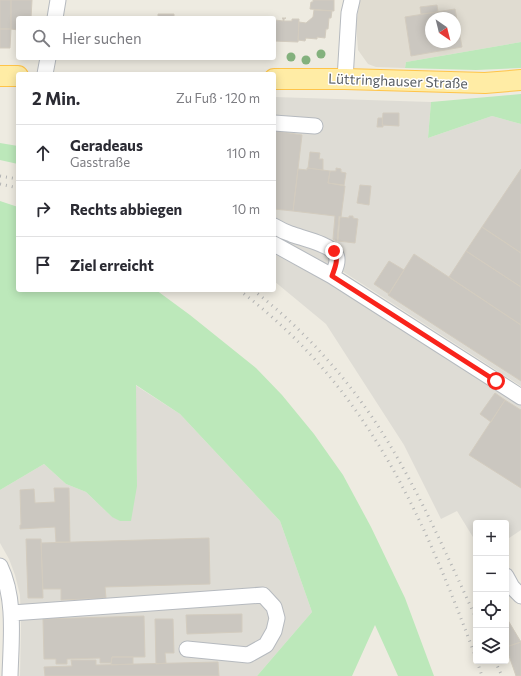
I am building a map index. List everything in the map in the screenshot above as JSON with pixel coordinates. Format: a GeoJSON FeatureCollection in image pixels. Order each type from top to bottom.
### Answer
{"type":"FeatureCollection","features":[{"type":"Feature","properties":{"kind":"main road"},"geometry":{"type":"LineString","coordinates":[[0,76],[16,76]]}},
{"type":"Feature","properties":{"kind":"main road","name":"Lüttringhauser Straße"},"geometry":{"type":"LineString","coordinates":[[276,79],[345,79],[485,83],[521,80]]}},
{"type":"Feature","properties":{"kind":"street"},"geometry":{"type":"LineString","coordinates":[[55,16],[58,0]]}},
{"type":"Feature","properties":{"kind":"street"},"geometry":{"type":"LineString","coordinates":[[345,79],[349,13],[352,0]]}},
{"type":"Feature","properties":{"kind":"street"},"geometry":{"type":"LineString","coordinates":[[45,72],[48,60]]}},
{"type":"Feature","properties":{"kind":"street"},"geometry":{"type":"LineString","coordinates":[[276,123],[315,126]]}},
{"type":"Feature","properties":{"kind":"street"},"geometry":{"type":"LineString","coordinates":[[276,227],[289,234],[328,247],[334,251],[337,256],[332,276]]}},
{"type":"Feature","properties":{"kind":"street"},"geometry":{"type":"LineString","coordinates":[[276,245],[332,276],[521,397]]}},
{"type":"Feature","properties":{"kind":"street"},"geometry":{"type":"LineString","coordinates":[[0,566],[4,574],[12,613],[7,675]]}},
{"type":"Feature","properties":{"kind":"street"},"geometry":{"type":"LineString","coordinates":[[509,581],[521,596]]}},
{"type":"Feature","properties":{"kind":"street"},"geometry":{"type":"LineString","coordinates":[[12,613],[263,595],[274,607],[277,618],[274,631],[266,645],[248,655],[187,649]]}},
{"type":"Feature","properties":{"kind":"shaded area"},"geometry":{"type":"Polygon","coordinates":[[[360,0],[521,0],[521,42],[406,62],[405,68],[376,67],[368,64],[358,50],[356,24],[360,0]]]}},
{"type":"Feature","properties":{"kind":"shaded area"},"geometry":{"type":"Polygon","coordinates":[[[276,97],[431,102],[428,138],[492,116],[521,124],[521,386],[339,269],[333,268],[276,236],[276,97]]]}},
{"type":"Feature","properties":{"kind":"shaded area"},"geometry":{"type":"Polygon","coordinates":[[[276,255],[333,285],[521,404],[521,530],[509,538],[509,520],[473,520],[473,537],[457,511],[441,519],[404,445],[326,324],[276,283],[276,255]]]}},
{"type":"Feature","properties":{"kind":"shaded area"},"geometry":{"type":"Polygon","coordinates":[[[135,385],[180,414],[280,521],[312,612],[257,676],[20,676],[20,595],[9,559],[0,543],[0,490],[44,464],[66,484],[86,492],[112,517],[137,486],[135,385]]]}},
{"type":"Feature","properties":{"kind":"green space"},"geometry":{"type":"Polygon","coordinates":[[[521,42],[521,68],[476,70],[405,68],[406,62],[521,42]]]}},
{"type":"Feature","properties":{"kind":"green space"},"geometry":{"type":"Polygon","coordinates":[[[521,94],[521,124],[492,116],[428,138],[431,102],[521,94]]]}},
{"type":"Feature","properties":{"kind":"green space"},"geometry":{"type":"Polygon","coordinates":[[[0,143],[16,146],[16,164],[0,160],[0,143]]]}},
{"type":"Feature","properties":{"kind":"green space"},"geometry":{"type":"Polygon","coordinates":[[[0,201],[16,206],[16,292],[159,292],[256,368],[282,395],[314,434],[343,475],[371,527],[405,598],[434,676],[398,676],[375,625],[352,676],[257,676],[312,612],[280,521],[180,414],[136,385],[137,486],[131,521],[120,521],[112,517],[86,492],[66,484],[44,464],[0,490],[0,201]]]}},
{"type":"Feature","properties":{"kind":"building"},"geometry":{"type":"Polygon","coordinates":[[[0,0],[11,0],[11,29],[0,29],[0,0]]]}},
{"type":"Feature","properties":{"kind":"building"},"geometry":{"type":"Polygon","coordinates":[[[11,0],[32,0],[31,16],[16,16],[16,30],[11,29],[11,0]]]}},
{"type":"Feature","properties":{"kind":"building"},"geometry":{"type":"Polygon","coordinates":[[[313,0],[334,0],[334,11],[310,9],[311,2],[313,2],[313,0]]]}},
{"type":"Feature","properties":{"kind":"building"},"geometry":{"type":"Polygon","coordinates":[[[437,5],[438,12],[425,12],[425,14],[421,14],[420,7],[437,5]]]}},
{"type":"Feature","properties":{"kind":"building"},"geometry":{"type":"Polygon","coordinates":[[[455,9],[456,12],[436,12],[455,9]]]}},
{"type":"Feature","properties":{"kind":"building"},"geometry":{"type":"Polygon","coordinates":[[[314,10],[332,11],[331,18],[329,18],[328,29],[326,29],[325,38],[317,37],[317,39],[306,38],[305,41],[298,40],[299,22],[306,23],[313,17],[314,10]]]}},
{"type":"Feature","properties":{"kind":"building"},"geometry":{"type":"Polygon","coordinates":[[[158,14],[174,14],[174,16],[158,16],[158,14]]]}},
{"type":"Feature","properties":{"kind":"building"},"geometry":{"type":"Polygon","coordinates":[[[425,14],[425,48],[456,48],[411,56],[405,17],[425,14]]]}},
{"type":"Feature","properties":{"kind":"building"},"geometry":{"type":"Polygon","coordinates":[[[282,18],[286,18],[284,21],[299,19],[298,42],[276,41],[276,20],[283,21],[282,18]]]}},
{"type":"Feature","properties":{"kind":"building"},"geometry":{"type":"Polygon","coordinates":[[[0,29],[11,29],[10,48],[0,48],[0,29]]]}},
{"type":"Feature","properties":{"kind":"building"},"geometry":{"type":"Polygon","coordinates":[[[383,113],[399,113],[399,126],[382,125],[383,113]]]}},
{"type":"Feature","properties":{"kind":"building"},"geometry":{"type":"Polygon","coordinates":[[[378,118],[382,118],[383,127],[377,127],[378,118]]]}},
{"type":"Feature","properties":{"kind":"building"},"geometry":{"type":"Polygon","coordinates":[[[276,131],[302,135],[293,211],[276,209],[276,131]]]}},
{"type":"Feature","properties":{"kind":"building"},"geometry":{"type":"Polygon","coordinates":[[[310,152],[320,153],[319,159],[323,159],[323,170],[308,168],[310,152]]]}},
{"type":"Feature","properties":{"kind":"building"},"geometry":{"type":"Polygon","coordinates":[[[307,168],[330,171],[328,183],[345,186],[341,217],[339,216],[337,241],[333,239],[335,216],[293,211],[298,169],[307,170],[307,168]]]}},
{"type":"Feature","properties":{"kind":"building"},"geometry":{"type":"Polygon","coordinates":[[[336,168],[341,169],[341,172],[346,173],[344,185],[328,183],[330,171],[336,171],[336,168]]]}},
{"type":"Feature","properties":{"kind":"building"},"geometry":{"type":"Polygon","coordinates":[[[521,169],[521,253],[482,227],[521,169]]]}},
{"type":"Feature","properties":{"kind":"building"},"geometry":{"type":"Polygon","coordinates":[[[360,185],[371,186],[369,205],[357,203],[360,185]]]}},
{"type":"Feature","properties":{"kind":"building"},"geometry":{"type":"Polygon","coordinates":[[[349,216],[353,216],[353,218],[358,219],[355,243],[338,241],[340,217],[349,218],[349,216]]]}},
{"type":"Feature","properties":{"kind":"building"},"geometry":{"type":"Polygon","coordinates":[[[482,227],[521,253],[521,287],[466,251],[482,227]]]}},
{"type":"Feature","properties":{"kind":"building"},"geometry":{"type":"Polygon","coordinates":[[[466,251],[521,287],[521,325],[449,277],[466,251]]]}},
{"type":"Feature","properties":{"kind":"building"},"geometry":{"type":"Polygon","coordinates":[[[414,254],[521,325],[521,381],[388,295],[414,254]]]}},
{"type":"Feature","properties":{"kind":"building"},"geometry":{"type":"Polygon","coordinates":[[[389,261],[404,270],[389,294],[374,284],[389,261]]]}},
{"type":"Feature","properties":{"kind":"building"},"geometry":{"type":"Polygon","coordinates":[[[495,393],[505,400],[491,422],[480,414],[495,393]]]}},
{"type":"Feature","properties":{"kind":"building"},"geometry":{"type":"Polygon","coordinates":[[[505,400],[521,410],[521,488],[469,455],[505,400]]]}},
{"type":"Feature","properties":{"kind":"building"},"geometry":{"type":"Polygon","coordinates":[[[54,488],[69,488],[70,542],[56,542],[55,527],[20,529],[20,490],[34,489],[35,503],[55,502],[54,488]]]}},
{"type":"Feature","properties":{"kind":"building"},"geometry":{"type":"Polygon","coordinates":[[[209,538],[210,584],[105,587],[106,598],[61,600],[61,589],[43,589],[41,543],[209,538]]]}},
{"type":"Feature","properties":{"kind":"building"},"geometry":{"type":"Polygon","coordinates":[[[26,539],[41,539],[43,598],[28,598],[26,539]]]}},
{"type":"Feature","properties":{"kind":"building"},"geometry":{"type":"Polygon","coordinates":[[[242,614],[242,632],[187,634],[186,615],[242,614]]]}},
{"type":"Feature","properties":{"kind":"building"},"geometry":{"type":"Polygon","coordinates":[[[144,616],[145,657],[112,657],[111,663],[100,663],[100,658],[67,659],[67,664],[56,664],[56,659],[44,659],[43,619],[144,616]]]}},
{"type":"Feature","properties":{"kind":"building"},"geometry":{"type":"Polygon","coordinates":[[[155,619],[173,619],[174,653],[165,653],[166,663],[156,664],[155,619]]]}},
{"type":"Feature","properties":{"kind":"building"},"geometry":{"type":"Polygon","coordinates":[[[509,622],[521,642],[509,646],[509,622]]]}},
{"type":"Feature","properties":{"kind":"building"},"geometry":{"type":"Polygon","coordinates":[[[521,642],[521,676],[516,676],[509,656],[509,646],[521,642]]]}},
{"type":"Feature","properties":{"kind":"building"},"geometry":{"type":"Polygon","coordinates":[[[112,657],[133,657],[133,664],[111,665],[112,657]]]}},
{"type":"Feature","properties":{"kind":"building"},"geometry":{"type":"Polygon","coordinates":[[[71,660],[96,660],[96,665],[218,662],[219,676],[45,676],[44,667],[72,666],[71,660]]]}},
{"type":"Feature","properties":{"kind":"railway"},"geometry":{"type":"LineString","coordinates":[[0,176],[16,179]]}},
{"type":"Feature","properties":{"kind":"railway"},"geometry":{"type":"LineString","coordinates":[[0,184],[16,188]]}},
{"type":"Feature","properties":{"kind":"railway"},"geometry":{"type":"LineString","coordinates":[[241,292],[284,328],[322,368],[356,411],[385,456],[411,503],[456,605],[473,650]]}},
{"type":"Feature","properties":{"kind":"railway"},"geometry":{"type":"LineString","coordinates":[[255,292],[294,325],[313,344],[349,385],[380,429],[416,492],[473,612]]}},
{"type":"Feature","properties":{"kind":"railway"},"geometry":{"type":"LineString","coordinates":[[478,664],[482,676]]}},
{"type":"Feature","properties":{"kind":"railway"},"geometry":{"type":"LineString","coordinates":[[496,664],[502,676]]}},
{"type":"Feature","properties":{"kind":"route"},"geometry":{"type":"LineString","coordinates":[[334,251],[337,256],[332,276],[496,381]]}}]}
